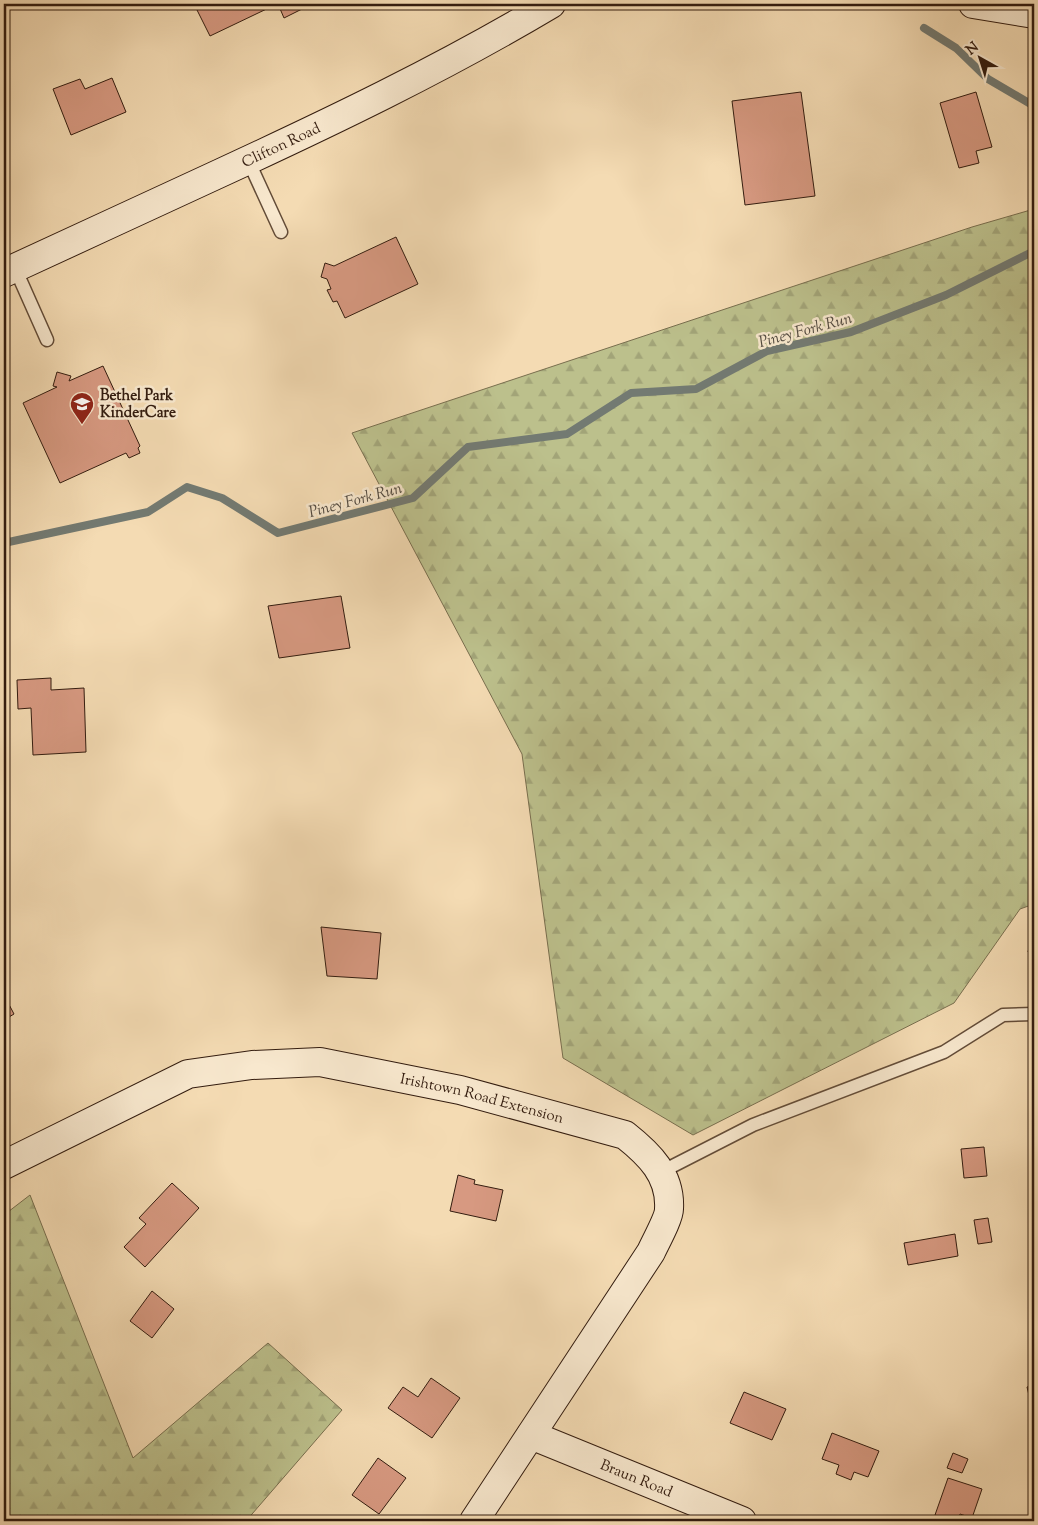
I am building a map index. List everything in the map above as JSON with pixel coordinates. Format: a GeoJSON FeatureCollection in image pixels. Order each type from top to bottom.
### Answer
{"type":"FeatureCollection","features":[{"type":"Feature","properties":{"kind":"street","name":"Clifton Road"},"geometry":{"type":"LineString","coordinates":[[9,270],[409,84],[551,4]]}},
{"type":"Feature","properties":{"kind":"street"},"geometry":{"type":"LineString","coordinates":[[973,4],[1034,14]]}},
{"type":"Feature","properties":{"kind":"street","name":"Irishtown Road Extension"},"geometry":{"type":"LineString","coordinates":[[4,1165],[188,1074],[252,1065],[320,1062],[460,1090],[625,1135],[646,1151],[661,1172],[670,1210],[651,1252],[474,1521]]}},
{"type":"Feature","properties":{"kind":"street","name":"Braun Road"},"geometry":{"type":"LineString","coordinates":[[531,1435],[742,1521]]}},
{"type":"Feature","properties":{"kind":"lane"},"geometry":{"type":"LineString","coordinates":[[248,160],[281,232]]}},
{"type":"Feature","properties":{"kind":"lane"},"geometry":{"type":"LineString","coordinates":[[9,270],[47,340]]}},
{"type":"Feature","properties":{"kind":"lane"},"geometry":{"type":"LineString","coordinates":[[661,1172],[753,1126],[944,1052],[1003,1015],[1034,1014]]}},
{"type":"Feature","properties":{"kind":"green space"},"geometry":{"type":"Polygon","coordinates":[[[1034,209],[1034,904],[1020,909],[954,1003],[693,1135],[563,1058],[522,754],[352,433],[972,227],[1034,209]]]}},
{"type":"Feature","properties":{"kind":"green space"},"geometry":{"type":"Polygon","coordinates":[[[30,1195],[133,1458],[268,1343],[342,1410],[246,1521],[4,1521],[4,1215],[30,1195]]]}},
{"type":"Feature","properties":{"kind":"building"},"geometry":{"type":"Polygon","coordinates":[[[194,4],[277,4],[210,36],[194,4]]]}},
{"type":"Feature","properties":{"kind":"building"},"geometry":{"type":"Polygon","coordinates":[[[278,4],[310,4],[310,5],[284,18],[278,4]]]}},
{"type":"Feature","properties":{"kind":"building"},"geometry":{"type":"Polygon","coordinates":[[[112,78],[126,112],[71,135],[53,89],[80,79],[85,89],[112,78]]]}},
{"type":"Feature","properties":{"kind":"building"},"geometry":{"type":"Polygon","coordinates":[[[801,92],[815,196],[745,205],[732,101],[801,92]]]}},
{"type":"Feature","properties":{"kind":"building"},"geometry":{"type":"Polygon","coordinates":[[[976,92],[992,147],[976,151],[979,163],[959,168],[940,103],[976,92]]]}},
{"type":"Feature","properties":{"kind":"building"},"geometry":{"type":"Polygon","coordinates":[[[4,153],[9,165],[4,168],[4,153]]]}},
{"type":"Feature","properties":{"kind":"building"},"geometry":{"type":"Polygon","coordinates":[[[396,237],[418,284],[345,318],[337,301],[333,302],[327,290],[331,289],[327,279],[321,277],[325,263],[334,266],[396,237]]]}},
{"type":"Feature","properties":{"kind":"building","name":"Bethel Park KinderCare"},"geometry":{"type":"Polygon","coordinates":[[[103,366],[140,446],[138,448],[140,453],[129,458],[126,453],[60,483],[23,403],[57,387],[53,386],[57,372],[71,376],[69,381],[103,366]]]}},
{"type":"Feature","properties":{"kind":"building"},"geometry":{"type":"Polygon","coordinates":[[[341,596],[350,648],[279,658],[268,606],[341,596]]]}},
{"type":"Feature","properties":{"kind":"building"},"geometry":{"type":"Polygon","coordinates":[[[51,678],[51,690],[84,688],[86,752],[33,755],[31,708],[18,709],[17,680],[51,678]]]}},
{"type":"Feature","properties":{"kind":"building"},"geometry":{"type":"Polygon","coordinates":[[[321,927],[381,933],[377,979],[327,976],[321,927]]]}},
{"type":"Feature","properties":{"kind":"building"},"geometry":{"type":"Polygon","coordinates":[[[1034,931],[1034,954],[1028,952],[1034,931]]]}},
{"type":"Feature","properties":{"kind":"building"},"geometry":{"type":"Polygon","coordinates":[[[4,995],[14,1014],[4,1020],[4,995]]]}},
{"type":"Feature","properties":{"kind":"building"},"geometry":{"type":"Polygon","coordinates":[[[984,1147],[987,1176],[964,1178],[961,1149],[984,1147]]]}},
{"type":"Feature","properties":{"kind":"building"},"geometry":{"type":"Polygon","coordinates":[[[458,1175],[475,1180],[474,1184],[503,1190],[496,1221],[450,1211],[458,1175]]]}},
{"type":"Feature","properties":{"kind":"building"},"geometry":{"type":"Polygon","coordinates":[[[172,1183],[199,1208],[145,1267],[124,1247],[146,1224],[139,1218],[172,1183]]]}},
{"type":"Feature","properties":{"kind":"building"},"geometry":{"type":"Polygon","coordinates":[[[988,1218],[992,1242],[978,1244],[974,1220],[988,1218]]]}},
{"type":"Feature","properties":{"kind":"building"},"geometry":{"type":"Polygon","coordinates":[[[955,1234],[958,1256],[908,1265],[904,1243],[955,1234]]]}},
{"type":"Feature","properties":{"kind":"building"},"geometry":{"type":"Polygon","coordinates":[[[152,1291],[174,1309],[152,1338],[130,1321],[152,1291]]]}},
{"type":"Feature","properties":{"kind":"building"},"geometry":{"type":"Polygon","coordinates":[[[431,1378],[460,1398],[432,1438],[388,1408],[403,1387],[418,1397],[431,1378]]]}},
{"type":"Feature","properties":{"kind":"building"},"geometry":{"type":"Polygon","coordinates":[[[1034,1385],[1034,1412],[1033,1412],[1027,1387],[1034,1385]]]}},
{"type":"Feature","properties":{"kind":"building"},"geometry":{"type":"Polygon","coordinates":[[[744,1392],[786,1409],[772,1440],[730,1423],[744,1392]]]}},
{"type":"Feature","properties":{"kind":"building"},"geometry":{"type":"Polygon","coordinates":[[[832,1433],[879,1451],[868,1477],[854,1472],[851,1480],[836,1474],[839,1465],[822,1459],[832,1433]]]}},
{"type":"Feature","properties":{"kind":"building"},"geometry":{"type":"Polygon","coordinates":[[[953,1453],[968,1459],[962,1473],[947,1468],[953,1453]]]}},
{"type":"Feature","properties":{"kind":"building"},"geometry":{"type":"Polygon","coordinates":[[[378,1458],[406,1478],[379,1514],[352,1495],[378,1458]]]}},
{"type":"Feature","properties":{"kind":"building"},"geometry":{"type":"Polygon","coordinates":[[[948,1478],[982,1489],[972,1518],[960,1514],[957,1521],[955,1521],[935,1515],[948,1478]]]}},
{"type":"Feature","properties":{"kind":"waterway"},"geometry":{"type":"LineString","coordinates":[[924,28],[956,48],[988,79],[1034,106]]}},
{"type":"Feature","properties":{"kind":"waterway","name":"Piney Fork Run"},"geometry":{"type":"LineString","coordinates":[[4,543],[148,512],[187,487],[222,498],[278,533],[413,498],[468,447],[567,434],[631,393],[696,389],[767,351],[851,332],[946,295],[1034,251]]}},
{"type":"Feature","properties":{"kind":"place","name":"Bethel Park KinderCare"},"geometry":{"type":"Point","coordinates":[82,425]}}]}
